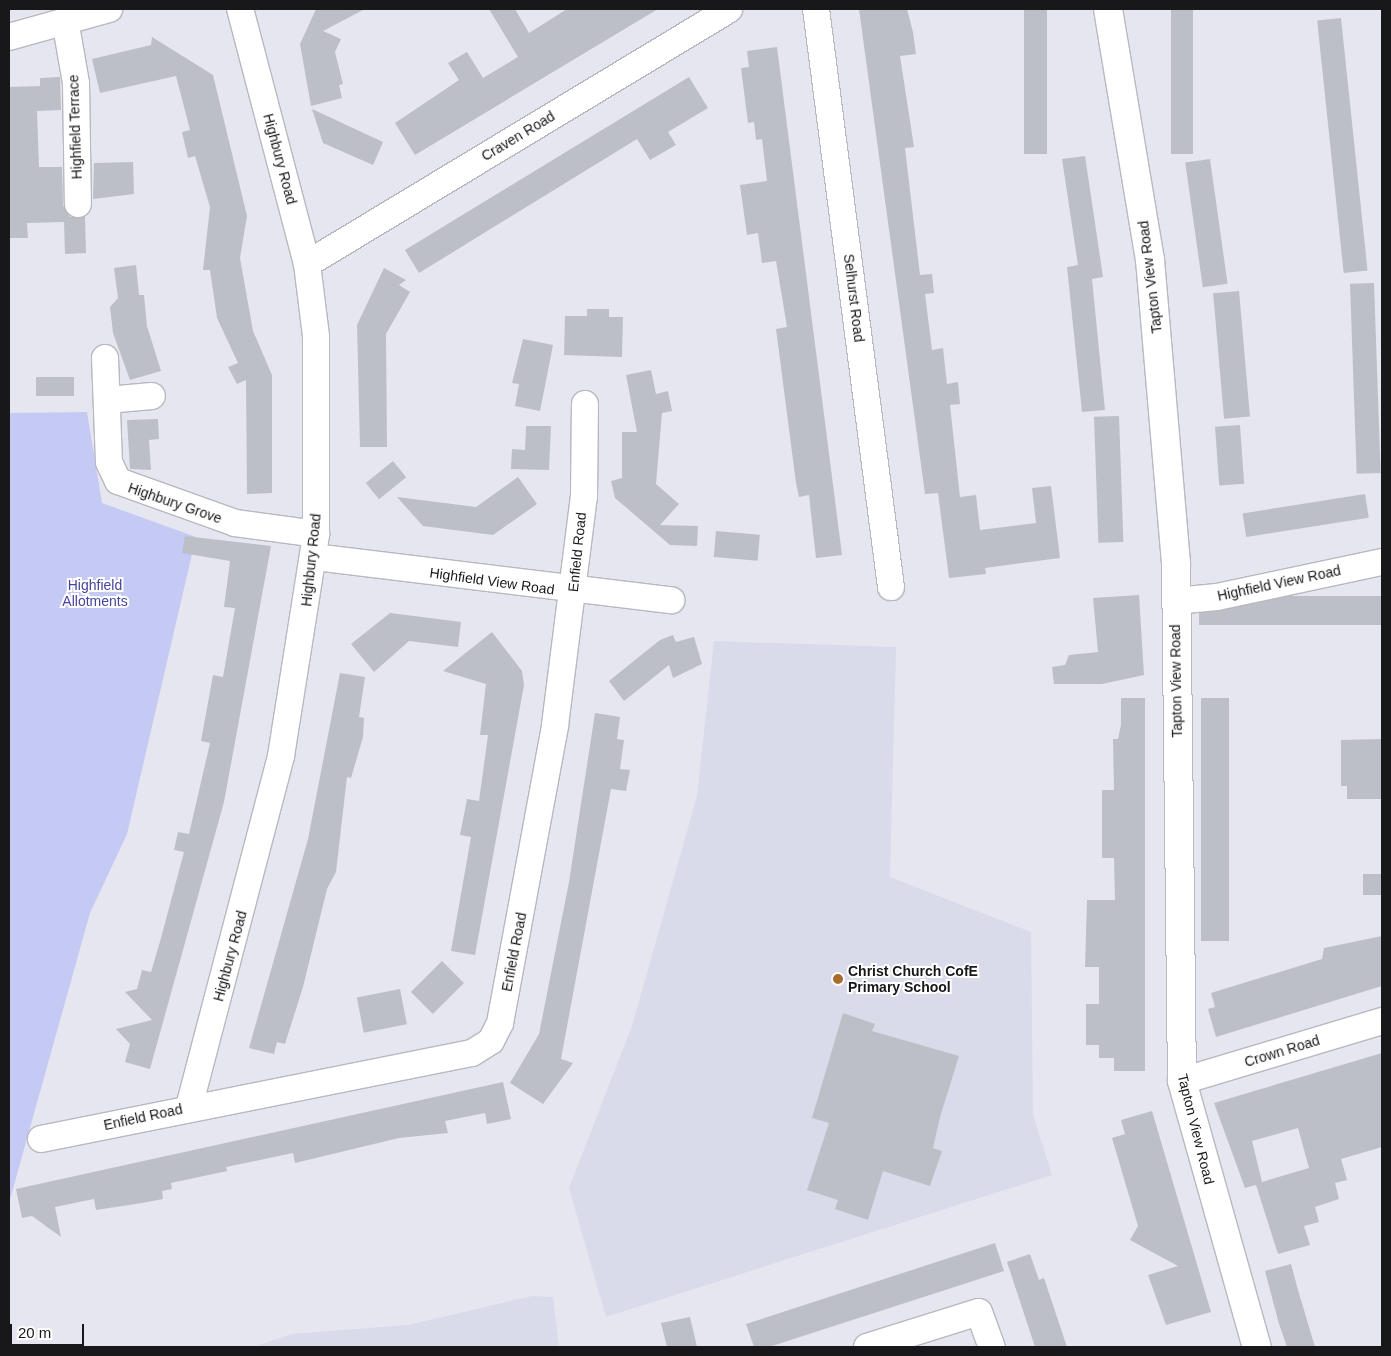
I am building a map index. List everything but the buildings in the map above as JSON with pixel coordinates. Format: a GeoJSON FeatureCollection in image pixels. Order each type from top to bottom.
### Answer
{"type":"FeatureCollection","features":[{"type":"Feature","properties":{"kind":"street"},"geometry":{"type":"LineString","coordinates":[[9,37],[108,9]]}},
{"type":"Feature","properties":{"kind":"street","name":"Highbury Road"},"geometry":{"type":"LineString","coordinates":[[189,1106],[281,756],[315,546],[317,345],[307,264],[240,9]]}},
{"type":"Feature","properties":{"kind":"street","name":"Craven Road"},"geometry":{"type":"LineString","coordinates":[[307,264],[729,9]]}},
{"type":"Feature","properties":{"kind":"street","name":"Selhurst Road"},"geometry":{"type":"LineString","coordinates":[[816,9],[891,586]]}},
{"type":"Feature","properties":{"kind":"street","name":"Tapton View Road"},"geometry":{"type":"LineString","coordinates":[[1108,9],[1150,260],[1176,563],[1182,1081],[1257,1347]]}},
{"type":"Feature","properties":{"kind":"street","name":"Highfield Terrace"},"geometry":{"type":"LineString","coordinates":[[65,20],[76,83],[78,204]]}},
{"type":"Feature","properties":{"kind":"street","name":"Highbury Grove"},"geometry":{"type":"LineString","coordinates":[[105,358],[109,462],[118,482],[235,523],[315,546]]}},
{"type":"Feature","properties":{"kind":"street"},"geometry":{"type":"LineString","coordinates":[[107,400],[152,396]]}},
{"type":"Feature","properties":{"kind":"street","name":"Enfield Road"},"geometry":{"type":"LineString","coordinates":[[41,1139],[189,1106],[472,1053],[491,1041],[500,1023],[534,851],[573,592],[584,497],[585,404]]}},
{"type":"Feature","properties":{"kind":"street","name":"Highfield View Road"},"geometry":{"type":"LineString","coordinates":[[315,546],[573,592],[671,600]]}},
{"type":"Feature","properties":{"kind":"street","name":"Highfield View Road"},"geometry":{"type":"LineString","coordinates":[[1175,601],[1217,597],[1382,562]]}},
{"type":"Feature","properties":{"kind":"street","name":"Crown Road"},"geometry":{"type":"LineString","coordinates":[[1182,1081],[1382,1021]]}},
{"type":"Feature","properties":{"kind":"street"},"geometry":{"type":"LineString","coordinates":[[867,1347],[979,1312],[992,1347]]}},
{"type":"Feature","properties":{"kind":"shaded area","name":"Christ Church CofE Primary School"},"geometry":{"type":"Polygon","coordinates":[[[714,641],[896,647],[890,877],[1031,932],[1033,1115],[1052,1175],[606,1317],[569,1188],[632,1026],[697,796],[714,641]]]}},
{"type":"Feature","properties":{"kind":"shaded area"},"geometry":{"type":"Polygon","coordinates":[[[532,1296],[553,1297],[559,1347],[254,1347],[292,1334],[408,1325],[532,1296]]]}},
{"type":"Feature","properties":{"kind":"green space","name":"Highfield Allotments"},"geometry":{"type":"Polygon","coordinates":[[[87,412],[102,503],[196,537],[127,834],[90,913],[9,1203],[9,413],[87,412]]]}},
{"type":"Feature","properties":{"kind":"place","name":"Christ Church CofE Primary School"},"geometry":{"type":"Point","coordinates":[838,979]}}]}
